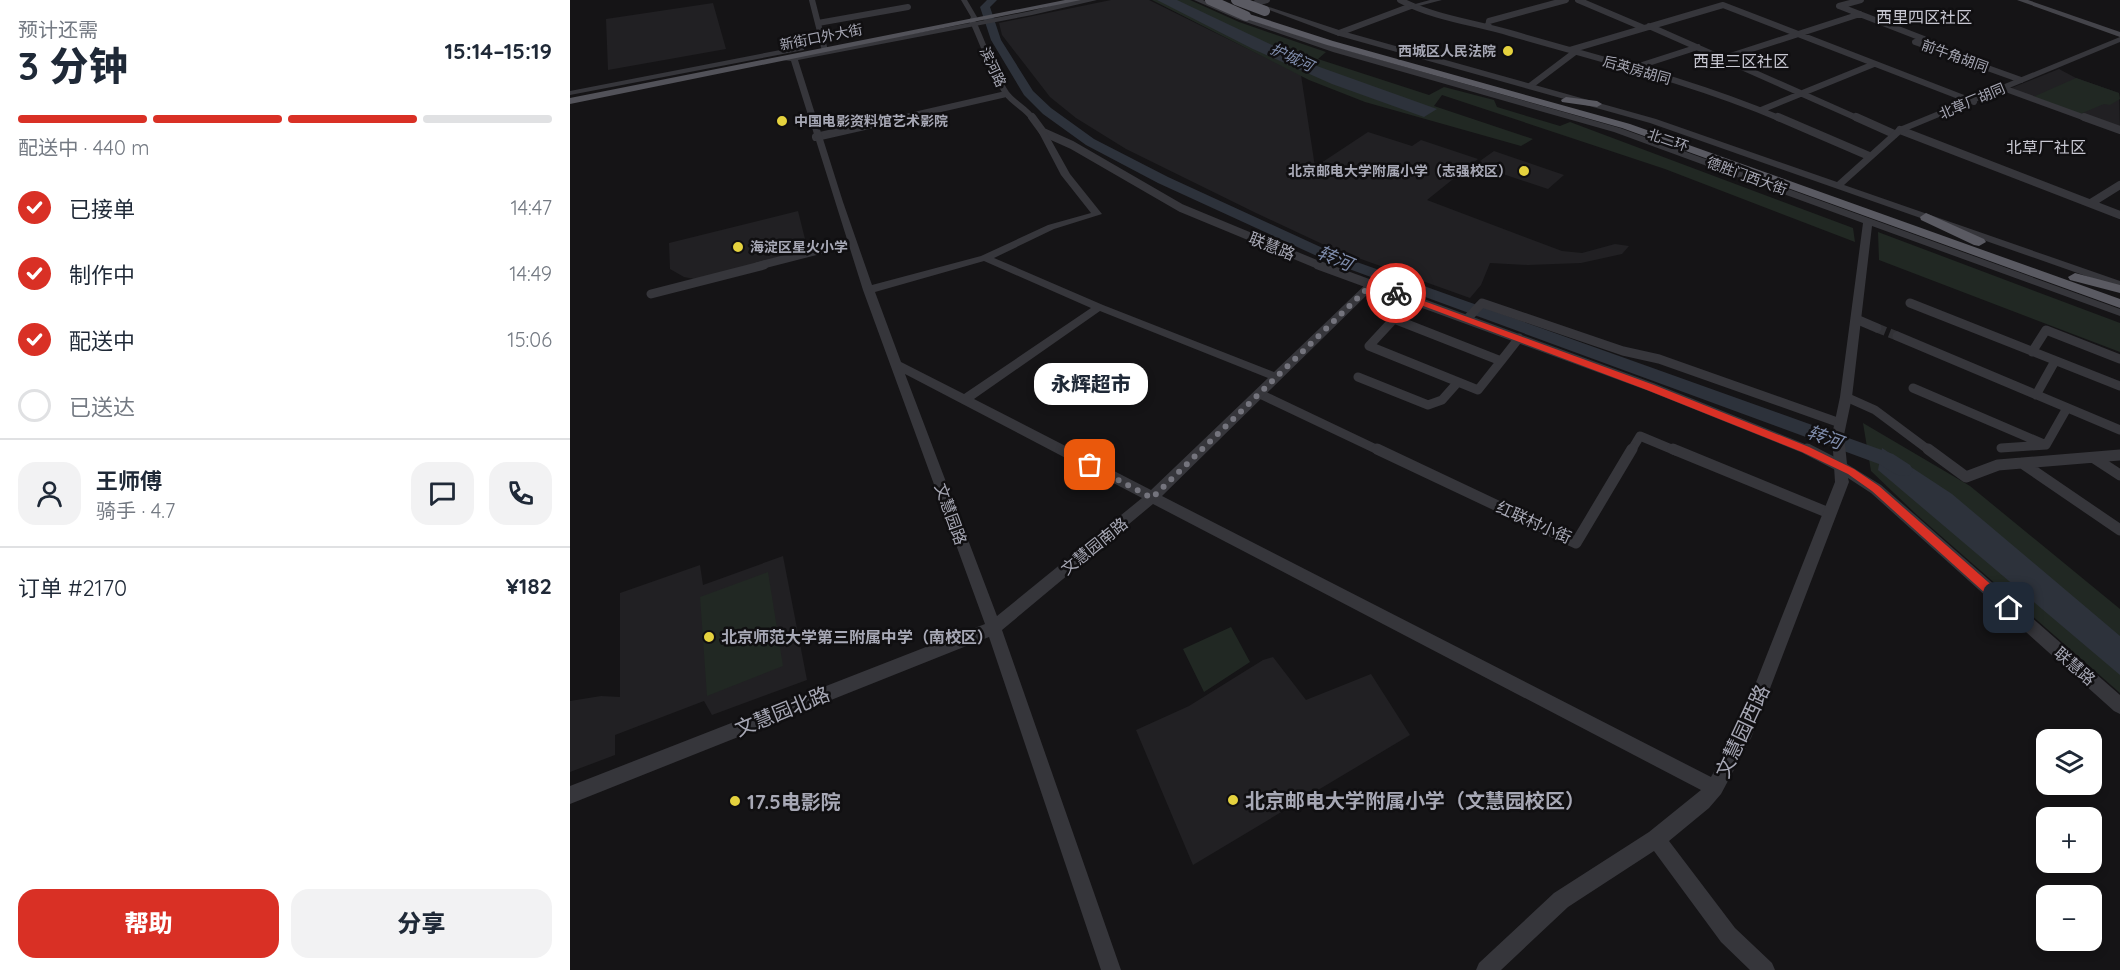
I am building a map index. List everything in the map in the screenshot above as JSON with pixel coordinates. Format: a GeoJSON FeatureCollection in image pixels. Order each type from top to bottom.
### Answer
{"type":"FeatureCollection","features":[{"type":"Feature","properties":{"kind":"highway","name":"北二环"},"geometry":{"type":"LineString","coordinates":[[1210,0],[1254,9],[1339,46],[1594,111],[1626,126],[2120,304]]}},
{"type":"Feature","properties":{"kind":"highway","name":"北二环"},"geometry":{"type":"LineString","coordinates":[[1222,0],[1336,36],[1566,100],[1760,164],[2068,275],[2120,289]]}},
{"type":"Feature","properties":{"kind":"highway"},"geometry":{"type":"LineString","coordinates":[[1236,0],[1254,9]]}},
{"type":"Feature","properties":{"kind":"highway"},"geometry":{"type":"LineString","coordinates":[[1566,100],[1594,111]]}},
{"type":"Feature","properties":{"kind":"highway"},"geometry":{"type":"LineString","coordinates":[[1562,113],[1594,111]]}},
{"type":"Feature","properties":{"kind":"highway"},"geometry":{"type":"LineString","coordinates":[[1754,171],[1776,186]]}},
{"type":"Feature","properties":{"kind":"highway"},"geometry":{"type":"LineString","coordinates":[[1926,217],[1986,245]]}},
{"type":"Feature","properties":{"kind":"main road","name":"新街口外大街"},"geometry":{"type":"LineString","coordinates":[[995,16],[1054,0]]}},
{"type":"Feature","properties":{"kind":"main road","name":"新街口外大街"},"geometry":{"type":"LineString","coordinates":[[570,99],[970,16],[995,16],[1078,0]]}},
{"type":"Feature","properties":{"kind":"main road"},"geometry":{"type":"LineString","coordinates":[[2020,0],[2120,34]]}},
{"type":"Feature","properties":{"kind":"main road","name":"新街口外大街"},"geometry":{"type":"LineString","coordinates":[[570,99],[850,45],[970,16]]}},
{"type":"Feature","properties":{"kind":"main road"},"geometry":{"type":"LineString","coordinates":[[850,45],[876,43]]}},
{"type":"Feature","properties":{"kind":"street"},"geometry":{"type":"LineString","coordinates":[[812,0],[824,45]]}},
{"type":"Feature","properties":{"kind":"street"},"geometry":{"type":"LineString","coordinates":[[964,0],[970,16]]}},
{"type":"Feature","properties":{"kind":"street","name":"新街口外大街"},"geometry":{"type":"LineString","coordinates":[[1061,7],[1078,0]]}},
{"type":"Feature","properties":{"kind":"street","name":"新街口外大街"},"geometry":{"type":"LineString","coordinates":[[995,16],[1094,0]]}},
{"type":"Feature","properties":{"kind":"street","name":"德胜门西大街"},"geometry":{"type":"LineString","coordinates":[[1197,0],[1226,13],[1336,50],[1617,130],[2120,313]]}},
{"type":"Feature","properties":{"kind":"street"},"geometry":{"type":"LineString","coordinates":[[1226,13],[1254,9],[1267,0]]}},
{"type":"Feature","properties":{"kind":"street","name":"后英房胡同"},"geometry":{"type":"LineString","coordinates":[[1400,0],[1411,6],[1476,26],[1488,27],[1633,68],[1761,110],[1869,156]]}},
{"type":"Feature","properties":{"kind":"street"},"geometry":{"type":"LineString","coordinates":[[1336,36],[1424,0]]}},
{"type":"Feature","properties":{"kind":"street"},"geometry":{"type":"LineString","coordinates":[[1411,6],[1438,0]]}},
{"type":"Feature","properties":{"kind":"street"},"geometry":{"type":"LineString","coordinates":[[1488,27],[1489,21],[1566,0]]}},
{"type":"Feature","properties":{"kind":"street"},"geometry":{"type":"LineString","coordinates":[[1578,0],[1698,47],[1897,132],[2120,215]]}},
{"type":"Feature","properties":{"kind":"street","name":"前牛角胡同"},"geometry":{"type":"LineString","coordinates":[[1861,0],[1839,6],[1924,39],[1916,42],[2021,80]]}},
{"type":"Feature","properties":{"kind":"street"},"geometry":{"type":"LineString","coordinates":[[1530,86],[1572,51],[1723,5],[1974,102]]}},
{"type":"Feature","properties":{"kind":"street"},"geometry":{"type":"LineString","coordinates":[[818,23],[908,7]]}},
{"type":"Feature","properties":{"kind":"street"},"geometry":{"type":"LineString","coordinates":[[1724,58],[1860,14]]}},
{"type":"Feature","properties":{"kind":"street","name":"新街口外大街"},"geometry":{"type":"LineString","coordinates":[[570,99],[876,43],[970,16]]}},
{"type":"Feature","properties":{"kind":"street","name":"滨河路"},"geometry":{"type":"LineString","coordinates":[[970,16],[1006,94],[1016,105],[1029,113],[1042,131]]}},
{"type":"Feature","properties":{"kind":"street","name":"德胜门西大街"},"geometry":{"type":"LineString","coordinates":[[1336,36],[1530,86],[1594,111],[1653,121],[1926,217],[2120,289]]}},
{"type":"Feature","properties":{"kind":"street","name":"北草厂胡同"},"geometry":{"type":"LineString","coordinates":[[1838,186],[1897,132],[1974,102],[2120,39]]}},
{"type":"Feature","properties":{"kind":"street"},"geometry":{"type":"LineString","coordinates":[[1633,68],[1698,47]]}},
{"type":"Feature","properties":{"kind":"street","name":"文慧园路"},"geometry":{"type":"LineString","coordinates":[[794,58],[816,137],[851,242],[993,628],[1111,970]]}},
{"type":"Feature","properties":{"kind":"street"},"geometry":{"type":"LineString","coordinates":[[1761,110],[1874,64]]}},
{"type":"Feature","properties":{"kind":"street"},"geometry":{"type":"LineString","coordinates":[[2003,88],[2120,130]]}},
{"type":"Feature","properties":{"kind":"street"},"geometry":{"type":"LineString","coordinates":[[816,137],[1006,94]]}},
{"type":"Feature","properties":{"kind":"street"},"geometry":{"type":"LineString","coordinates":[[868,290],[985,258],[1023,242],[1051,226],[1097,214],[1069,182],[1049,149],[1042,131]]}},
{"type":"Feature","properties":{"kind":"street","name":"联慧路"},"geometry":{"type":"LineString","coordinates":[[1042,131],[1072,145],[1193,213],[1371,285],[1469,317],[1806,449],[1839,458],[2120,706]]}},
{"type":"Feature","properties":{"kind":"street"},"geometry":{"type":"LineString","coordinates":[[2091,203],[2120,185]]}},
{"type":"Feature","properties":{"kind":"street"},"geometry":{"type":"LineString","coordinates":[[1469,317],[1482,303],[1623,351],[1659,359],[1839,429],[1846,397],[1868,220]]}},
{"type":"Feature","properties":{"kind":"street"},"geometry":{"type":"LineString","coordinates":[[651,294],[851,242]]}},
{"type":"Feature","properties":{"kind":"street"},"geometry":{"type":"LineString","coordinates":[[985,258],[1099,307],[1276,377]]}},
{"type":"Feature","properties":{"kind":"street","name":"文慧园南路"},"geometry":{"type":"LineString","coordinates":[[993,628],[1152,498],[1371,285]]}},
{"type":"Feature","properties":{"kind":"street"},"geometry":{"type":"LineString","coordinates":[[1413,299],[1369,346],[1478,390],[1519,338]]}},
{"type":"Feature","properties":{"kind":"street"},"geometry":{"type":"LineString","coordinates":[[1910,303],[2120,386]]}},
{"type":"Feature","properties":{"kind":"street"},"geometry":{"type":"LineString","coordinates":[[964,400],[1099,307]]}},
{"type":"Feature","properties":{"kind":"street"},"geometry":{"type":"LineString","coordinates":[[1856,319],[1877,328]]}},
{"type":"Feature","properties":{"kind":"street"},"geometry":{"type":"LineString","coordinates":[[1394,320],[1501,361]]}},
{"type":"Feature","properties":{"kind":"street"},"geometry":{"type":"LineString","coordinates":[[2032,352],[2046,330],[2120,359]]}},
{"type":"Feature","properties":{"kind":"street"},"geometry":{"type":"LineString","coordinates":[[1897,336],[2120,430]]}},
{"type":"Feature","properties":{"kind":"street"},"geometry":{"type":"LineString","coordinates":[[2036,394],[2055,361]]}},
{"type":"Feature","properties":{"kind":"street"},"geometry":{"type":"LineString","coordinates":[[895,364],[1715,788]]}},
{"type":"Feature","properties":{"kind":"street"},"geometry":{"type":"LineString","coordinates":[[1358,377],[1428,405],[1442,400],[1458,382]]}},
{"type":"Feature","properties":{"kind":"street"},"geometry":{"type":"LineString","coordinates":[[1913,388],[2046,445]]}},
{"type":"Feature","properties":{"kind":"street","name":"红联村小街"},"geometry":{"type":"LineString","coordinates":[[1260,394],[1576,543],[1640,436],[1829,513]]}},
{"type":"Feature","properties":{"kind":"street"},"geometry":{"type":"LineString","coordinates":[[1846,397],[1875,410],[1966,477],[1991,466],[2120,455]]}},
{"type":"Feature","properties":{"kind":"street"},"geometry":{"type":"LineString","coordinates":[[2046,445],[2067,408]]}},
{"type":"Feature","properties":{"kind":"street","name":"文慧园西路"},"geometry":{"type":"LineString","coordinates":[[1486,970],[1562,900],[1656,839],[1702,802],[1715,788],[1745,732],[1842,482],[1839,429]]}},
{"type":"Feature","properties":{"kind":"street"},"geometry":{"type":"LineString","coordinates":[[2001,448],[2046,445]]}},
{"type":"Feature","properties":{"kind":"street"},"geometry":{"type":"LineString","coordinates":[[2094,458],[2120,475]]}},
{"type":"Feature","properties":{"kind":"street"},"geometry":{"type":"LineString","coordinates":[[2022,463],[2120,530]]}},
{"type":"Feature","properties":{"kind":"street","name":"文慧园北路"},"geometry":{"type":"LineString","coordinates":[[570,795],[993,628]]}},
{"type":"Feature","properties":{"kind":"street"},"geometry":{"type":"LineString","coordinates":[[1656,839],[1728,935],[1765,970]]}},
{"type":"Feature","properties":{"kind":"shaded area"},"geometry":{"type":"Polygon","coordinates":[[[1111,0],[1149,0],[1301,75],[1315,167],[1368,132],[1412,146],[1421,140],[1478,159],[1427,200],[1562,251],[1582,253],[1615,244],[1629,246],[1622,254],[1581,263],[1528,265],[1490,263],[1481,285],[1470,298],[1333,249],[1256,213],[1126,149],[1076,118],[1050,97],[1002,35],[999,23],[1111,0]]]}},
{"type":"Feature","properties":{"kind":"shaded area"},"geometry":{"type":"Polygon","coordinates":[[[1152,0],[1190,0],[1239,22],[1326,52],[1318,59],[1429,95],[1444,87],[1494,100],[1497,107],[1560,126],[1570,122],[1853,228],[1855,242],[1665,169],[1442,95],[1434,106],[1533,139],[1521,146],[1365,102],[1309,80],[1152,0]]]}},
{"type":"Feature","properties":{"kind":"shaded area"},"geometry":{"type":"Polygon","coordinates":[[[713,3],[726,49],[608,70],[606,19],[713,3]]]}},
{"type":"Feature","properties":{"kind":"shaded area"},"geometry":{"type":"Polygon","coordinates":[[[2059,69],[2076,78],[2119,93],[2120,129],[2009,89],[2059,69]]]}},
{"type":"Feature","properties":{"kind":"shaded area"},"geometry":{"type":"Polygon","coordinates":[[[2076,78],[2119,93],[2120,99],[2110,105],[2104,104],[2080,114],[2033,97],[2076,78]]]}},
{"type":"Feature","properties":{"kind":"shaded area","name":"北京邮电大学附属小学（志强校区）"},"geometry":{"type":"Polygon","coordinates":[[[1494,151],[1564,175],[1548,189],[1491,170],[1479,178],[1463,173],[1494,151]]]}},
{"type":"Feature","properties":{"kind":"shaded area","name":"海淀区星火小学"},"geometry":{"type":"Polygon","coordinates":[[[798,211],[808,251],[700,280],[684,277],[670,269],[669,243],[798,211]]]}},
{"type":"Feature","properties":{"kind":"shaded area"},"geometry":{"type":"Polygon","coordinates":[[[1878,232],[2120,323],[2120,352],[1879,260],[1878,232]]]}},
{"type":"Feature","properties":{"kind":"shaded area"},"geometry":{"type":"Polygon","coordinates":[[[1863,423],[1970,486],[2120,609],[2120,693],[1917,515],[1871,471],[1863,423]]]}},
{"type":"Feature","properties":{"kind":"shaded area","name":"北京师范大学第三附属中学（南校区）"},"geometry":{"type":"Polygon","coordinates":[[[783,556],[807,680],[712,715],[704,701],[615,735],[615,755],[570,772],[570,701],[601,696],[620,697],[620,593],[700,565],[703,585],[783,556]]]}},
{"type":"Feature","properties":{"kind":"shaded area"},"geometry":{"type":"Polygon","coordinates":[[[768,572],[783,666],[707,696],[700,597],[768,572]]]}},
{"type":"Feature","properties":{"kind":"shaded area"},"geometry":{"type":"Polygon","coordinates":[[[1231,627],[1250,662],[1204,692],[1183,649],[1231,627]]]}},
{"type":"Feature","properties":{"kind":"shaded area","name":"北京邮电大学附属小学（文慧园校区）"},"geometry":{"type":"Polygon","coordinates":[[[1273,657],[1306,700],[1371,674],[1410,735],[1193,865],[1136,730],[1189,706],[1263,660],[1273,657]]]}},
{"type":"Feature","properties":{"kind":"water","name":"护城河"},"geometry":{"type":"Polygon","coordinates":[[[1157,0],[1177,0],[1314,65],[1437,109],[1424,117],[1332,84],[1253,49],[1157,0]]]}},
{"type":"Feature","properties":{"kind":"water"},"geometry":{"type":"Polygon","coordinates":[[[1882,448],[1952,494],[2120,636],[2120,675],[1878,470],[1882,448]]]}},
{"type":"Feature","properties":{"kind":"waterway","name":"转河"},"geometry":{"type":"LineString","coordinates":[[992,0],[985,7],[996,40],[1028,93],[1047,111],[1090,142],[1163,180],[1335,259],[1886,459],[1903,470]]}},
{"type":"Feature","properties":{"kind":"tunnel"},"geometry":{"type":"LineString","coordinates":[[1877,328],[1897,336]]}},
{"type":"Feature","properties":{"kind":"way so far"},"geometry":{"type":"LineString","coordinates":[[1090,465],[1152,498],[1371,285],[1396,293]]}},
{"type":"Feature","properties":{"kind":"place","name":"西城区人民法院"},"geometry":{"type":"Point","coordinates":[1508,51]}},
{"type":"Feature","properties":{"kind":"place","name":"中国电影资料馆艺术影院"},"geometry":{"type":"Point","coordinates":[782,121]}},
{"type":"Feature","properties":{"kind":"place","name":"北京邮电大学附属小学（志强校区）"},"geometry":{"type":"Point","coordinates":[1524,171]}},
{"type":"Feature","properties":{"kind":"place","name":"海淀区星火小学"},"geometry":{"type":"Point","coordinates":[738,247]}},
{"type":"Feature","properties":{"kind":"place","name":"永辉超市"},"geometry":{"type":"Point","coordinates":[1090,465]}},
{"type":"Feature","properties":{"kind":"place","name":"北京师范大学第三附属中学（南校区）"},"geometry":{"type":"Point","coordinates":[709,637]}},
{"type":"Feature","properties":{"kind":"place","name":"北京邮电大学附属小学（文慧园校区）"},"geometry":{"type":"Point","coordinates":[1233,800]}},
{"type":"Feature","properties":{"kind":"place","name":"17.5电影院"},"geometry":{"type":"Point","coordinates":[735,801]}},
{"type":"Feature","properties":{"kind":"district","name":"西里四区社区"},"geometry":{"type":"Point","coordinates":[1924,17]}},
{"type":"Feature","properties":{"kind":"district","name":"西里三区社区"},"geometry":{"type":"Point","coordinates":[1741,61]}},
{"type":"Feature","properties":{"kind":"district","name":"北草厂社区"},"geometry":{"type":"Point","coordinates":[2046,147]}},
{"type":"Feature","properties":{"kind":"route"},"geometry":{"type":"LineString","coordinates":[[1396,293],[1650,387],[1806,449],[1851,471],[1876,489],[2009,608]]}}]}
